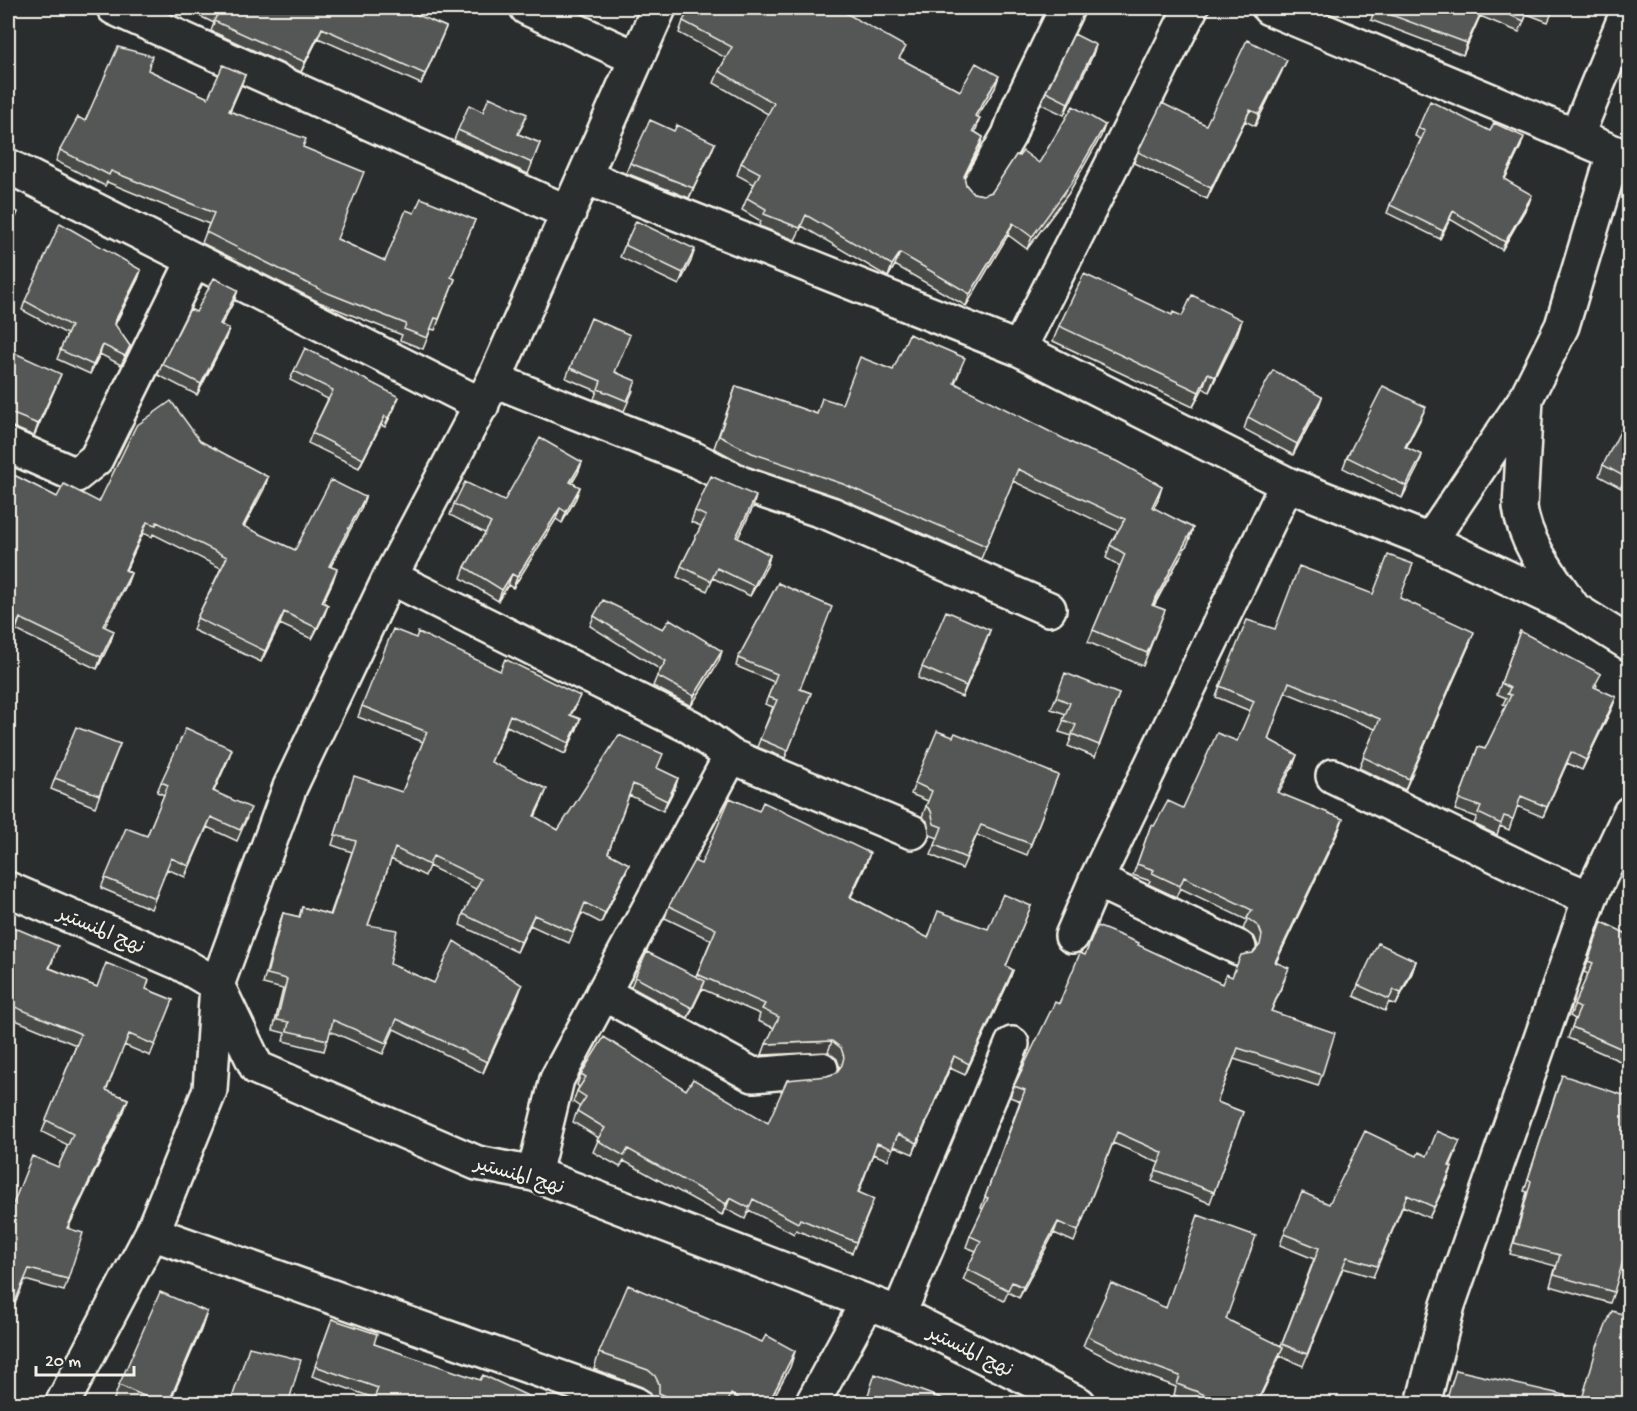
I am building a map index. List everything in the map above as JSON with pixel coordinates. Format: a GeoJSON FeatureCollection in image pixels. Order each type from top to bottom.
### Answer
{"type":"FeatureCollection","features":[{"type":"Feature","properties":{"kind":"street"},"geometry":{"type":"LineString","coordinates":[[114,8],[569,213]]}},
{"type":"Feature","properties":{"kind":"street"},"geometry":{"type":"LineString","coordinates":[[527,8],[636,58]]}},
{"type":"Feature","properties":{"kind":"street"},"geometry":{"type":"LineString","coordinates":[[62,1404],[152,1233],[210,1090],[217,985],[290,787],[390,577],[488,392],[659,8]]}},
{"type":"Feature","properties":{"kind":"street"},"geometry":{"type":"LineString","coordinates":[[978,188],[1009,135],[1019,107],[1067,8]]}},
{"type":"Feature","properties":{"kind":"street"},"geometry":{"type":"LineString","coordinates":[[1019,349],[1191,8]]}},
{"type":"Feature","properties":{"kind":"street"},"geometry":{"type":"LineString","coordinates":[[1269,8],[1622,156],[1562,326],[1526,398],[1430,541]]}},
{"type":"Feature","properties":{"kind":"street"},"geometry":{"type":"LineString","coordinates":[[1576,137],[1629,8]]}},
{"type":"Feature","properties":{"kind":"street"},"geometry":{"type":"LineString","coordinates":[[8,166],[194,260],[488,392],[694,459],[740,483],[831,514],[1049,609]]}},
{"type":"Feature","properties":{"kind":"street"},"geometry":{"type":"LineString","coordinates":[[585,177],[1019,349],[1287,484],[1430,541],[1574,609],[1629,644]]}},
{"type":"Feature","properties":{"kind":"street"},"geometry":{"type":"LineString","coordinates":[[8,445],[76,475],[96,459],[194,260]]}},
{"type":"Feature","properties":{"kind":"street"},"geometry":{"type":"LineString","coordinates":[[1526,398],[1520,507],[1522,524],[1536,552],[1574,609]]}},
{"type":"Feature","properties":{"kind":"street"},"geometry":{"type":"LineString","coordinates":[[1072,936],[1096,880],[1287,484]]}},
{"type":"Feature","properties":{"kind":"street"},"geometry":{"type":"LineString","coordinates":[[390,577],[691,727],[731,756],[912,832]]}},
{"type":"Feature","properties":{"kind":"street"},"geometry":{"type":"LineString","coordinates":[[534,1174],[557,1078],[731,756]]}},
{"type":"Feature","properties":{"kind":"street"},"geometry":{"type":"LineString","coordinates":[[1333,776],[1540,877],[1590,898]]}},
{"type":"Feature","properties":{"kind":"street"},"geometry":{"type":"LineString","coordinates":[[1423,1404],[1448,1305],[1590,898],[1629,813]]}},
{"type":"Feature","properties":{"kind":"street"},"geometry":{"type":"LineString","coordinates":[[1096,880],[1239,948]]}},
{"type":"Feature","properties":{"kind":"street","name":"نهج المنستير"},"geometry":{"type":"LineString","coordinates":[[8,890],[180,963],[217,985],[257,1068],[477,1163],[534,1174],[899,1314],[1079,1404]]}},
{"type":"Feature","properties":{"kind":"street"},"geometry":{"type":"LineString","coordinates":[[603,993],[753,1075],[821,1069]]}},
{"type":"Feature","properties":{"kind":"street"},"geometry":{"type":"LineString","coordinates":[[899,1314],[1012,1044]]}},
{"type":"Feature","properties":{"kind":"street"},"geometry":{"type":"LineString","coordinates":[[152,1233],[635,1404]]}},
{"type":"Feature","properties":{"kind":"street"},"geometry":{"type":"LineString","coordinates":[[812,1404],[867,1303]]}},
{"type":"Feature","properties":{"kind":"building"},"geometry":{"type":"Polygon","coordinates":[[[206,8],[401,8],[446,27],[425,74],[322,28],[305,62],[214,21],[218,13],[206,8]]]}},
{"type":"Feature","properties":{"kind":"building"},"geometry":{"type":"Polygon","coordinates":[[[690,8],[837,8],[906,47],[899,58],[960,91],[976,63],[999,76],[975,116],[980,118],[973,131],[983,137],[964,176],[966,185],[973,193],[983,195],[992,192],[1016,155],[1019,156],[1023,151],[1039,163],[1073,106],[1105,125],[1072,182],[1032,237],[1013,223],[970,294],[900,253],[892,265],[806,215],[800,228],[764,214],[766,209],[747,198],[760,173],[741,163],[774,103],[719,71],[732,47],[683,21],[690,8]]]}},
{"type":"Feature","properties":{"kind":"building"},"geometry":{"type":"Polygon","coordinates":[[[1375,8],[1483,8],[1467,43],[1375,8]]]}},
{"type":"Feature","properties":{"kind":"building"},"geometry":{"type":"Polygon","coordinates":[[[1492,8],[1529,8],[1524,21],[1492,8]]]}},
{"type":"Feature","properties":{"kind":"building"},"geometry":{"type":"Polygon","coordinates":[[[1074,34],[1096,45],[1068,103],[1046,92],[1074,34]]]}},
{"type":"Feature","properties":{"kind":"building"},"geometry":{"type":"Polygon","coordinates":[[[1247,40],[1287,60],[1259,114],[1250,110],[1211,188],[1138,152],[1162,103],[1206,125],[1247,40]]]}},
{"type":"Feature","properties":{"kind":"building"},"geometry":{"type":"Polygon","coordinates":[[[118,47],[152,56],[148,70],[208,98],[223,65],[245,75],[229,111],[306,139],[303,147],[364,172],[337,239],[385,261],[406,210],[414,213],[421,198],[475,220],[451,277],[455,279],[439,319],[435,318],[427,338],[404,329],[406,324],[323,291],[206,232],[214,213],[111,171],[109,175],[60,150],[78,117],[85,121],[118,47]]]}},
{"type":"Feature","properties":{"kind":"building"},"geometry":{"type":"Polygon","coordinates":[[[489,97],[527,114],[518,134],[540,143],[532,163],[458,130],[469,105],[483,112],[489,97]]]}},
{"type":"Feature","properties":{"kind":"building"},"geometry":{"type":"Polygon","coordinates":[[[1430,101],[1490,131],[1494,123],[1524,137],[1504,179],[1532,195],[1505,242],[1453,211],[1443,231],[1390,205],[1425,131],[1418,128],[1430,101]]]}},
{"type":"Feature","properties":{"kind":"building"},"geometry":{"type":"Polygon","coordinates":[[[650,120],[674,131],[677,125],[715,143],[693,188],[630,163],[650,120]]]}},
{"type":"Feature","properties":{"kind":"building"},"geometry":{"type":"Polygon","coordinates":[[[8,207],[18,212],[8,233],[8,207]]]}},
{"type":"Feature","properties":{"kind":"building"},"geometry":{"type":"Polygon","coordinates":[[[636,221],[695,249],[683,273],[625,245],[636,221]]]}},
{"type":"Feature","properties":{"kind":"building"},"geometry":{"type":"Polygon","coordinates":[[[60,223],[141,270],[114,323],[130,346],[125,356],[103,345],[93,365],[60,350],[71,326],[25,301],[60,223]]]}},
{"type":"Feature","properties":{"kind":"building"},"geometry":{"type":"Polygon","coordinates":[[[1084,274],[1172,315],[1173,312],[1182,316],[1192,295],[1242,320],[1215,377],[1208,373],[1199,392],[1059,326],[1084,274]]]}},
{"type":"Feature","properties":{"kind":"building"},"geometry":{"type":"Polygon","coordinates":[[[214,278],[238,290],[220,324],[229,329],[201,384],[162,364],[190,309],[196,312],[214,278]]]}},
{"type":"Feature","properties":{"kind":"building"},"geometry":{"type":"Polygon","coordinates":[[[591,318],[630,335],[615,372],[636,381],[627,401],[598,389],[601,381],[570,368],[591,318]]]}},
{"type":"Feature","properties":{"kind":"building"},"geometry":{"type":"Polygon","coordinates":[[[909,334],[965,358],[954,383],[1080,447],[1116,461],[1162,486],[1152,507],[1193,528],[1152,605],[1165,610],[1147,653],[1093,630],[1125,554],[1110,545],[1125,519],[1018,469],[986,546],[843,484],[752,453],[719,436],[736,386],[817,414],[822,398],[842,404],[860,357],[893,370],[909,334]]]}},
{"type":"Feature","properties":{"kind":"building"},"geometry":{"type":"Polygon","coordinates":[[[305,348],[399,397],[388,418],[385,416],[363,459],[312,433],[333,390],[294,371],[305,348]]]}},
{"type":"Feature","properties":{"kind":"building"},"geometry":{"type":"Polygon","coordinates":[[[8,350],[61,374],[38,424],[8,412],[8,350]]]}},
{"type":"Feature","properties":{"kind":"building"},"geometry":{"type":"Polygon","coordinates":[[[1273,370],[1322,397],[1297,444],[1248,417],[1273,370]]]}},
{"type":"Feature","properties":{"kind":"building"},"geometry":{"type":"Polygon","coordinates":[[[1383,386],[1426,407],[1405,447],[1422,455],[1406,486],[1347,457],[1383,386]]]}},
{"type":"Feature","properties":{"kind":"building"},"geometry":{"type":"Polygon","coordinates":[[[171,401],[200,441],[268,477],[243,526],[295,550],[331,480],[365,497],[329,566],[337,569],[322,602],[328,605],[317,628],[284,612],[265,651],[197,618],[227,557],[157,522],[156,525],[147,522],[125,570],[131,573],[103,626],[114,631],[101,657],[20,618],[8,643],[8,472],[57,497],[64,484],[99,502],[136,426],[171,401]]]}},
{"type":"Feature","properties":{"kind":"building"},"geometry":{"type":"Polygon","coordinates":[[[1629,414],[1629,469],[1625,477],[1603,465],[1629,414]]]}},
{"type":"Feature","properties":{"kind":"building"},"geometry":{"type":"Polygon","coordinates":[[[540,438],[582,462],[570,482],[580,487],[566,512],[560,508],[517,577],[512,574],[502,590],[465,567],[491,523],[454,504],[465,482],[504,501],[540,438]]]}},
{"type":"Feature","properties":{"kind":"building"},"geometry":{"type":"Polygon","coordinates":[[[711,476],[756,496],[736,537],[770,555],[754,586],[717,568],[711,581],[681,566],[706,516],[695,511],[711,476]]]}},
{"type":"Feature","properties":{"kind":"building"},"geometry":{"type":"Polygon","coordinates":[[[1388,555],[1413,564],[1400,598],[1474,632],[1409,779],[1363,757],[1380,719],[1289,682],[1268,739],[1297,755],[1277,792],[1343,819],[1275,962],[1289,968],[1271,1011],[1335,1033],[1322,1075],[1238,1048],[1217,1102],[1243,1112],[1214,1192],[1156,1170],[1163,1153],[1117,1132],[1078,1231],[1058,1222],[1023,1287],[1012,1282],[1008,1290],[967,1269],[981,1241],[970,1236],[988,1198],[985,1197],[1025,1090],[1014,1086],[1055,1002],[1059,1004],[1080,953],[1085,955],[1097,926],[1139,943],[1138,945],[1222,984],[1226,974],[1232,977],[1241,955],[1253,953],[1260,945],[1262,935],[1259,927],[1247,918],[1252,910],[1184,877],[1180,886],[1152,873],[1154,870],[1137,864],[1151,825],[1154,826],[1168,801],[1183,808],[1217,733],[1237,741],[1254,701],[1220,686],[1247,620],[1275,629],[1299,566],[1373,594],[1388,555]]]}},
{"type":"Feature","properties":{"kind":"building"},"geometry":{"type":"Polygon","coordinates":[[[778,583],[832,607],[800,689],[811,693],[788,751],[760,739],[777,700],[768,697],[777,674],[738,658],[778,583]]]}},
{"type":"Feature","properties":{"kind":"building"},"geometry":{"type":"Polygon","coordinates":[[[603,600],[663,629],[670,619],[722,651],[694,696],[657,676],[666,661],[594,616],[603,600]]]}},
{"type":"Feature","properties":{"kind":"building"},"geometry":{"type":"Polygon","coordinates":[[[946,611],[990,630],[966,686],[922,667],[946,611]]]}},
{"type":"Feature","properties":{"kind":"building"},"geometry":{"type":"Polygon","coordinates":[[[393,629],[416,638],[418,632],[500,671],[505,659],[580,696],[570,715],[580,719],[569,743],[510,715],[491,762],[547,789],[534,816],[558,830],[619,735],[663,754],[657,768],[678,778],[667,801],[633,784],[608,853],[629,864],[605,913],[585,903],[573,932],[534,915],[521,942],[463,914],[481,879],[433,856],[429,865],[395,848],[368,925],[397,930],[390,964],[434,983],[454,941],[522,985],[487,1062],[397,1019],[386,1043],[333,1020],[328,1040],[287,1031],[289,1022],[277,1020],[287,979],[267,974],[283,913],[300,917],[302,907],[331,915],[356,841],[335,835],[354,776],[402,792],[427,732],[362,706],[393,629]]]}},
{"type":"Feature","properties":{"kind":"building"},"geometry":{"type":"Polygon","coordinates":[[[1520,631],[1601,674],[1594,687],[1616,697],[1586,760],[1571,752],[1547,807],[1521,796],[1513,819],[1504,816],[1501,824],[1478,813],[1481,807],[1459,799],[1478,747],[1485,749],[1511,695],[1507,694],[1510,688],[1501,683],[1520,631]]]}},
{"type":"Feature","properties":{"kind":"building"},"geometry":{"type":"Polygon","coordinates":[[[1065,673],[1119,694],[1099,745],[1072,734],[1076,725],[1063,720],[1070,703],[1056,697],[1065,673]]]}},
{"type":"Feature","properties":{"kind":"building"},"geometry":{"type":"Polygon","coordinates":[[[76,727],[120,744],[99,795],[55,778],[76,727]]]}},
{"type":"Feature","properties":{"kind":"building"},"geometry":{"type":"Polygon","coordinates":[[[186,728],[232,749],[213,791],[251,808],[240,830],[211,817],[189,866],[171,858],[155,898],[105,878],[126,828],[147,836],[168,785],[161,782],[186,728]]]}},
{"type":"Feature","properties":{"kind":"building"},"geometry":{"type":"Polygon","coordinates":[[[937,731],[953,737],[955,733],[1058,775],[1031,844],[981,825],[966,858],[935,845],[942,827],[934,824],[931,811],[926,806],[932,791],[915,783],[937,731]]]}},
{"type":"Feature","properties":{"kind":"building"},"geometry":{"type":"Polygon","coordinates":[[[730,798],[759,811],[763,802],[870,853],[850,897],[928,938],[938,911],[988,929],[1003,894],[1031,906],[1006,966],[1013,970],[969,1064],[954,1056],[917,1143],[898,1134],[892,1149],[877,1143],[858,1192],[874,1199],[856,1242],[800,1219],[798,1223],[753,1199],[749,1208],[730,1198],[726,1204],[628,1149],[624,1156],[597,1140],[605,1128],[577,1111],[586,1097],[577,1091],[586,1077],[581,1074],[604,1037],[686,1090],[693,1079],[768,1123],[787,1080],[827,1076],[836,1073],[842,1065],[844,1057],[841,1048],[832,1041],[766,1044],[779,1017],[762,1009],[765,1004],[697,974],[716,929],[669,906],[694,861],[701,864],[730,798]]]}},
{"type":"Feature","properties":{"kind":"building"},"geometry":{"type":"Polygon","coordinates":[[[1602,922],[1627,934],[1629,929],[1629,1052],[1572,1027],[1580,1008],[1574,1005],[1593,963],[1588,961],[1602,922]]]}},
{"type":"Feature","properties":{"kind":"building"},"geometry":{"type":"Polygon","coordinates":[[[8,925],[58,946],[49,968],[97,987],[106,963],[149,980],[146,989],[173,1000],[155,1045],[129,1034],[106,1090],[128,1099],[67,1228],[83,1233],[68,1279],[29,1269],[8,1318],[8,1217],[32,1156],[58,1167],[73,1134],[46,1120],[81,1034],[8,1004],[8,925]]]}},
{"type":"Feature","properties":{"kind":"building"},"geometry":{"type":"Polygon","coordinates":[[[1378,943],[1416,961],[1401,993],[1394,990],[1389,999],[1358,985],[1378,943]]]}},
{"type":"Feature","properties":{"kind":"building"},"geometry":{"type":"Polygon","coordinates":[[[647,952],[705,981],[692,1008],[635,977],[647,952]]]}},
{"type":"Feature","properties":{"kind":"building"},"geometry":{"type":"Polygon","coordinates":[[[1562,1075],[1629,1097],[1629,1240],[1614,1292],[1554,1275],[1560,1255],[1514,1243],[1531,1181],[1528,1179],[1562,1075]]]}},
{"type":"Feature","properties":{"kind":"building"},"geometry":{"type":"Polygon","coordinates":[[[1365,1131],[1417,1156],[1419,1152],[1427,1156],[1437,1131],[1460,1141],[1449,1166],[1452,1167],[1434,1207],[1407,1195],[1377,1266],[1347,1257],[1307,1354],[1282,1344],[1319,1248],[1284,1234],[1302,1192],[1329,1204],[1365,1131]]]}},
{"type":"Feature","properties":{"kind":"building"},"geometry":{"type":"Polygon","coordinates":[[[1198,1215],[1256,1236],[1226,1319],[1283,1347],[1256,1404],[1220,1404],[1221,1401],[1177,1384],[1180,1376],[1136,1360],[1087,1336],[1111,1283],[1166,1308],[1198,1215]]]}},
{"type":"Feature","properties":{"kind":"building"},"geometry":{"type":"Polygon","coordinates":[[[628,1285],[762,1342],[766,1335],[795,1351],[768,1404],[749,1404],[731,1394],[727,1404],[683,1404],[659,1393],[659,1384],[648,1370],[599,1353],[628,1285]]]}},
{"type":"Feature","properties":{"kind":"building"},"geometry":{"type":"Polygon","coordinates":[[[160,1292],[207,1312],[168,1404],[162,1404],[119,1385],[160,1292]]]}},
{"type":"Feature","properties":{"kind":"building"},"geometry":{"type":"Polygon","coordinates":[[[1612,1311],[1629,1316],[1629,1404],[1445,1404],[1456,1370],[1582,1399],[1597,1347],[1612,1311]]]}},
{"type":"Feature","properties":{"kind":"building"},"geometry":{"type":"Polygon","coordinates":[[[332,1319],[377,1334],[374,1344],[480,1380],[483,1375],[545,1404],[372,1404],[378,1388],[315,1366],[332,1319]]]}},
{"type":"Feature","properties":{"kind":"building"},"geometry":{"type":"Polygon","coordinates":[[[249,1347],[301,1360],[288,1404],[230,1404],[249,1347]]]}},
{"type":"Feature","properties":{"kind":"building"},"geometry":{"type":"Polygon","coordinates":[[[875,1374],[957,1404],[865,1404],[875,1374]]]}}]}
